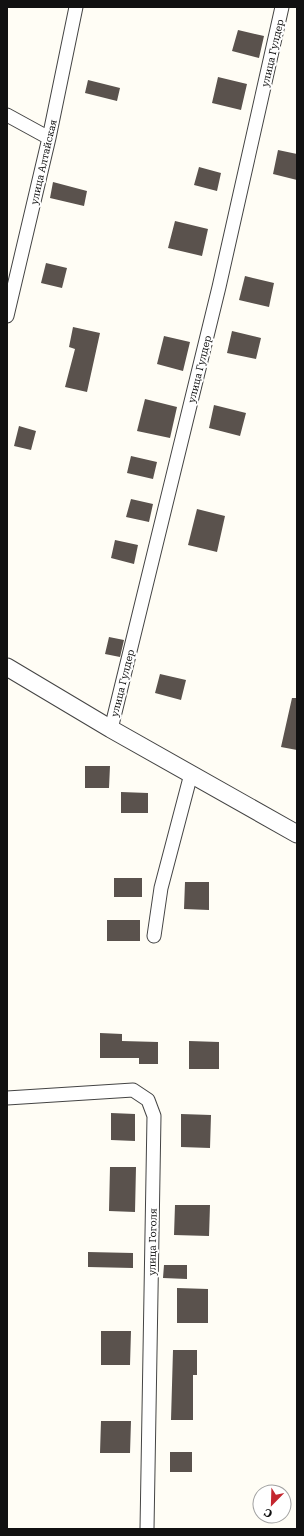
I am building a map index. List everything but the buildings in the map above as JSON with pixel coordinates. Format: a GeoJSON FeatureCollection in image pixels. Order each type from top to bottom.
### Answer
{"type":"FeatureCollection","features":[{"type":"Feature","properties":{"kind":"street","name":"улица Алтайская"},"geometry":{"type":"LineString","coordinates":[[7,316],[49,138],[76,7]]}},
{"type":"Feature","properties":{"kind":"street","name":"улица Гулдер"},"geometry":{"type":"LineString","coordinates":[[111,729],[219,287],[282,7]]}},
{"type":"Feature","properties":{"kind":"street"},"geometry":{"type":"LineString","coordinates":[[7,115],[49,138]]}},
{"type":"Feature","properties":{"kind":"street"},"geometry":{"type":"LineString","coordinates":[[7,667],[111,729],[297,834]]}},
{"type":"Feature","properties":{"kind":"street"},"geometry":{"type":"LineString","coordinates":[[154,936],[161,888],[191,774]]}},
{"type":"Feature","properties":{"kind":"street","name":"улица Гоголя"},"geometry":{"type":"LineString","coordinates":[[7,1098],[133,1090],[148,1100],[154,1116],[147,1529]]}}]}
